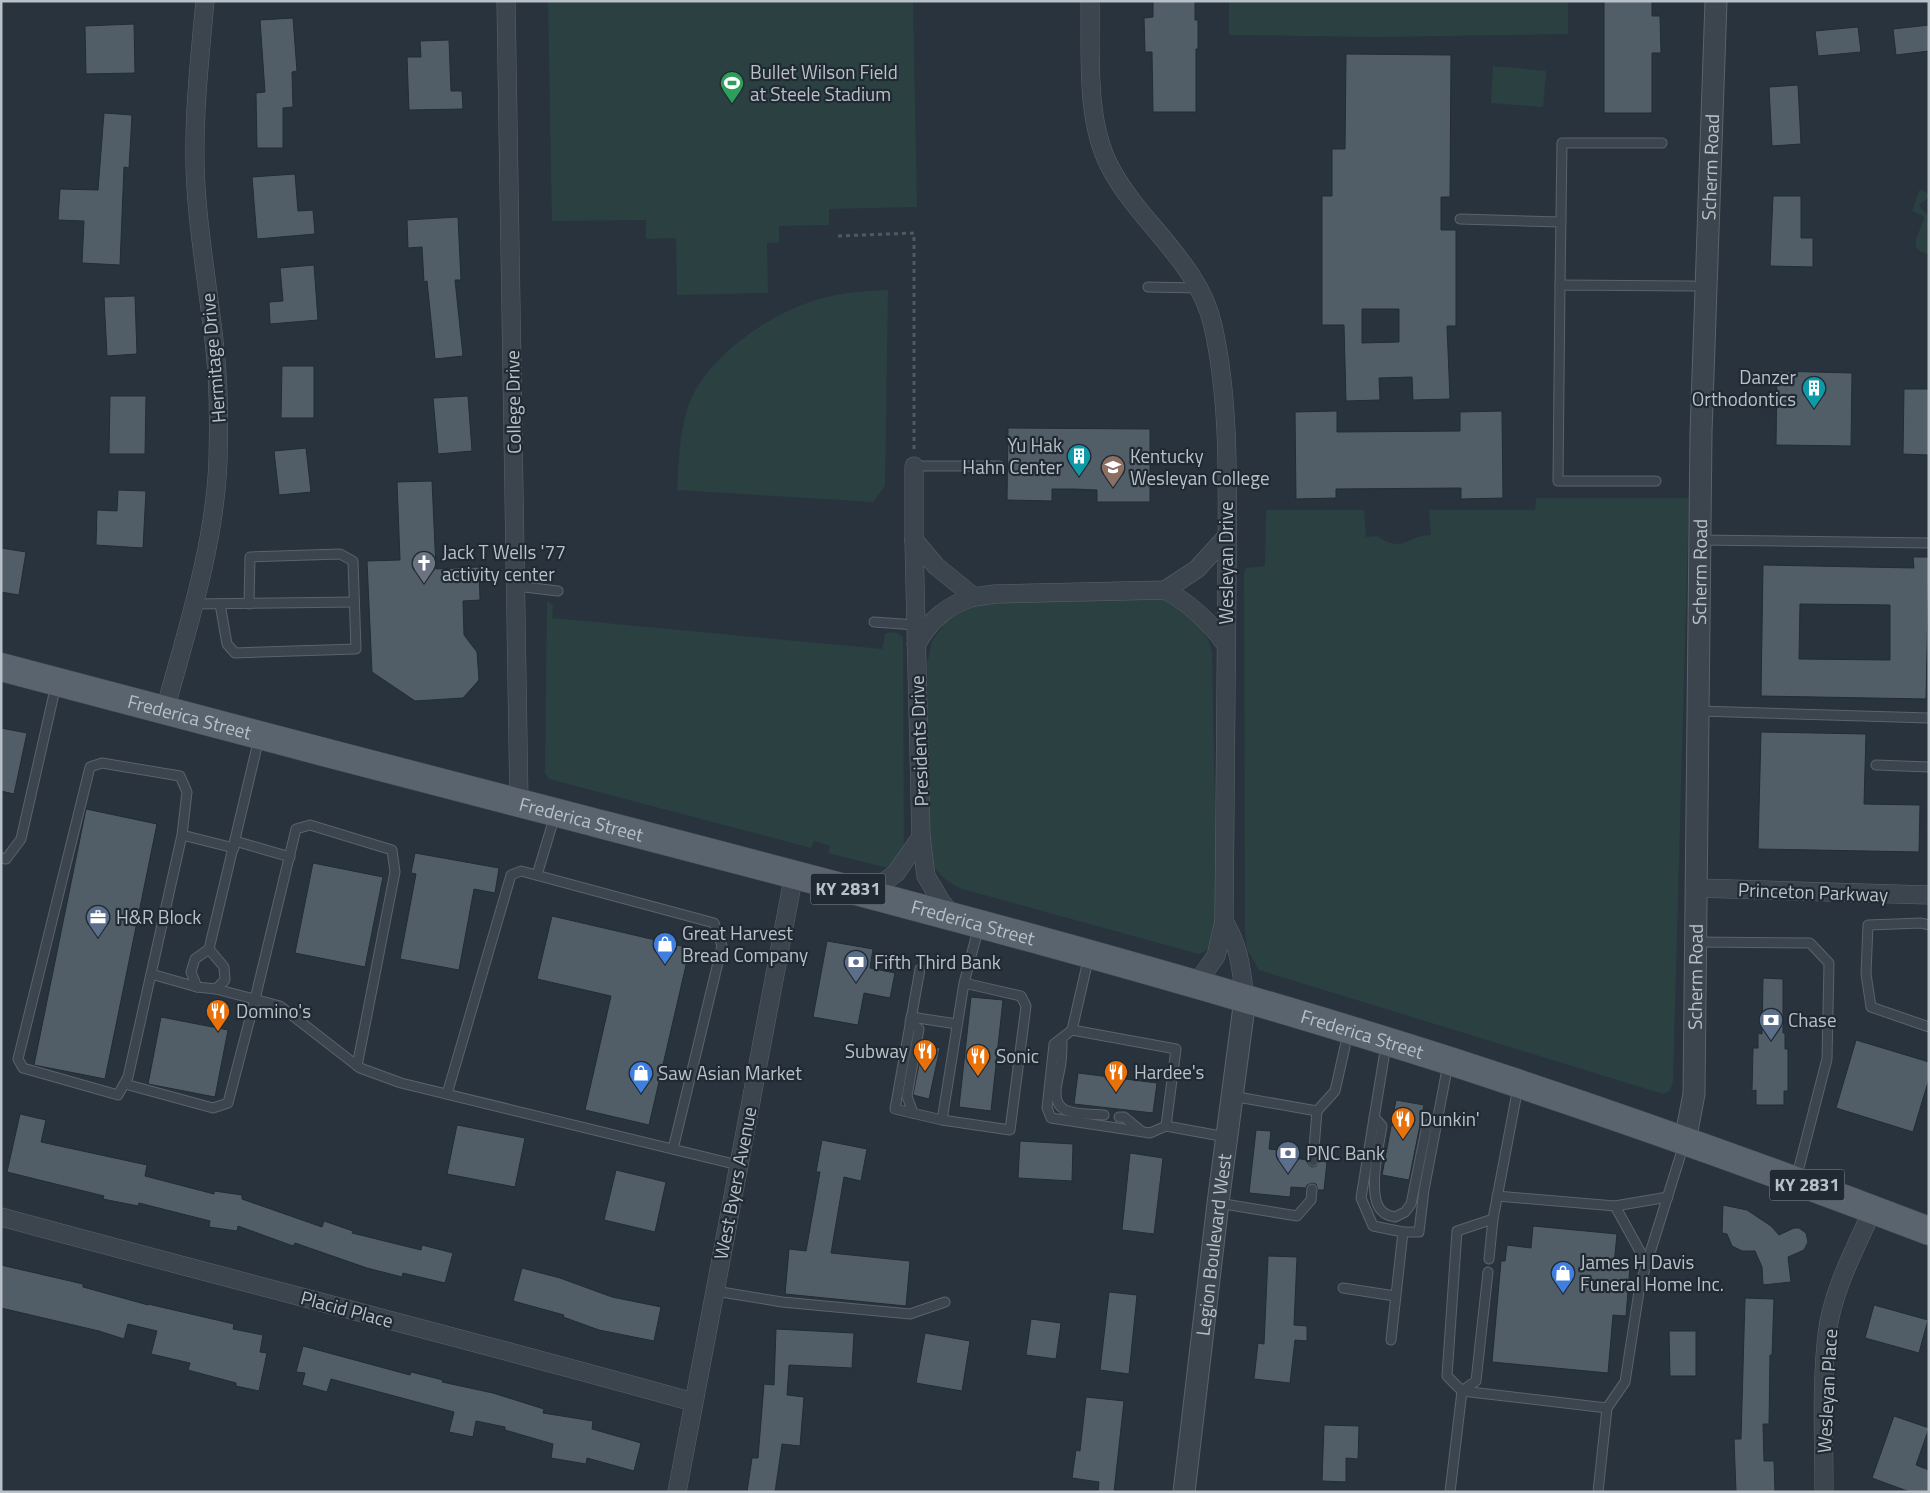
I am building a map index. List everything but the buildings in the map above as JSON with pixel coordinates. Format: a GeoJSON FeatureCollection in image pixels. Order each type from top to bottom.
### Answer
{"type":"FeatureCollection","features":[{"type":"Feature","properties":{"kind":"main road","name":"Frederica Street"},"geometry":{"type":"LineString","coordinates":[[1,667],[794,874],[1196,984],[1518,1084],[1685,1141],[1929,1231]]}},
{"type":"Feature","properties":{"kind":"street","name":"Hermitage Drive"},"geometry":{"type":"LineString","coordinates":[[165,710],[203,566],[215,498],[219,427],[215,353],[194,163],[197,93],[205,1]]}},
{"type":"Feature","properties":{"kind":"street","name":"College Drive"},"geometry":{"type":"LineString","coordinates":[[506,1],[519,803]]}},
{"type":"Feature","properties":{"kind":"street","name":"Wesleyan Drive"},"geometry":{"type":"LineString","coordinates":[[1090,1],[1093,103],[1098,135],[1109,165],[1125,192],[1187,267],[1198,288],[1213,324],[1224,395],[1227,536],[1224,921],[1216,956],[1196,984]]}},
{"type":"Feature","properties":{"kind":"street","name":"Scherm Road"},"geometry":{"type":"LineString","coordinates":[[1685,1141],[1694,1094],[1701,424],[1716,1]]}},
{"type":"Feature","properties":{"kind":"street","name":"Presidents Drive"},"geometry":{"type":"LineString","coordinates":[[914,466],[921,837],[926,876],[942,903],[967,920]]}},
{"type":"Feature","properties":{"kind":"street"},"geometry":{"type":"LineString","coordinates":[[1165,590],[1197,569],[1227,536]]}},
{"type":"Feature","properties":{"kind":"street"},"geometry":{"type":"LineString","coordinates":[[914,540],[936,566],[974,597]]}},
{"type":"Feature","properties":{"kind":"street"},"geometry":{"type":"LineString","coordinates":[[916,645],[924,630],[939,614],[958,602],[974,597],[995,594],[1165,590],[1181,598],[1196,610],[1214,628],[1226,645]]}},
{"type":"Feature","properties":{"kind":"street"},"geometry":{"type":"LineString","coordinates":[[864,893],[896,873],[921,837]]}},
{"type":"Feature","properties":{"kind":"street","name":"West Byers Avenue"},"geometry":{"type":"LineString","coordinates":[[677,1492],[794,874]]}},
{"type":"Feature","properties":{"kind":"street","name":"Princeton Parkway"},"geometry":{"type":"LineString","coordinates":[[1697,888],[1929,895]]}},
{"type":"Feature","properties":{"kind":"street","name":"Wesleyan Drive"},"geometry":{"type":"LineString","coordinates":[[1224,921],[1234,938],[1240,956],[1245,999]]}},
{"type":"Feature","properties":{"kind":"street","name":"Legion Boulevard West"},"geometry":{"type":"LineString","coordinates":[[1184,1492],[1218,1203],[1245,999]]}},
{"type":"Feature","properties":{"kind":"street","name":"Wesleyan Place"},"geometry":{"type":"LineString","coordinates":[[1824,1492],[1824,1394],[1827,1334],[1839,1286],[1873,1210]]}},
{"type":"Feature","properties":{"kind":"street","name":"Placid Place"},"geometry":{"type":"LineString","coordinates":[[1,1217],[694,1402]]}},
{"type":"Feature","properties":{"kind":"lane"},"geometry":{"type":"LineString","coordinates":[[1656,481],[1558,481],[1562,143],[1662,144]]}},
{"type":"Feature","properties":{"kind":"lane"},"geometry":{"type":"LineString","coordinates":[[1460,220],[1561,222]]}},
{"type":"Feature","properties":{"kind":"lane"},"geometry":{"type":"LineString","coordinates":[[1560,284],[1693,286]]}},
{"type":"Feature","properties":{"kind":"lane"},"geometry":{"type":"LineString","coordinates":[[1148,287],[1198,288]]}},
{"type":"Feature","properties":{"kind":"lane"},"geometry":{"type":"LineString","coordinates":[[914,466],[999,466]]}},
{"type":"Feature","properties":{"kind":"lane"},"geometry":{"type":"LineString","coordinates":[[1700,540],[1929,543]]}},
{"type":"Feature","properties":{"kind":"lane"},"geometry":{"type":"LineString","coordinates":[[220,604],[227,644],[235,653],[356,649],[353,561],[340,554],[250,557],[249,604]]}},
{"type":"Feature","properties":{"kind":"lane"},"geometry":{"type":"LineString","coordinates":[[516,586],[558,591]]}},
{"type":"Feature","properties":{"kind":"lane"},"geometry":{"type":"LineString","coordinates":[[193,604],[354,602]]}},
{"type":"Feature","properties":{"kind":"lane"},"geometry":{"type":"LineString","coordinates":[[874,622],[916,625]]}},
{"type":"Feature","properties":{"kind":"lane"},"geometry":{"type":"LineString","coordinates":[[1,858],[6,859],[21,839],[56,682]]}},
{"type":"Feature","properties":{"kind":"lane"},"geometry":{"type":"LineString","coordinates":[[1699,711],[1929,718]]}},
{"type":"Feature","properties":{"kind":"lane"},"geometry":{"type":"LineString","coordinates":[[197,987],[191,972],[195,959],[209,949],[260,735]]}},
{"type":"Feature","properties":{"kind":"lane"},"geometry":{"type":"LineString","coordinates":[[102,762],[180,776],[187,792],[182,835],[151,974],[128,1077],[118,1095],[23,1068],[18,1059],[90,767],[102,762]]}},
{"type":"Feature","properties":{"kind":"lane"},"geometry":{"type":"LineString","coordinates":[[1876,765],[1929,766]]}},
{"type":"Feature","properties":{"kind":"lane"},"geometry":{"type":"LineString","coordinates":[[537,876],[556,813]]}},
{"type":"Feature","properties":{"kind":"lane"},"geometry":{"type":"LineString","coordinates":[[125,1084],[213,1108],[228,1103],[296,830],[310,826],[392,850],[395,872],[357,1066]]}},
{"type":"Feature","properties":{"kind":"lane"},"geometry":{"type":"LineString","coordinates":[[182,835],[235,844],[290,857]]}},
{"type":"Feature","properties":{"kind":"lane"},"geometry":{"type":"LineString","coordinates":[[447,1094],[511,875],[521,871],[714,923],[722,946],[672,1149]]}},
{"type":"Feature","properties":{"kind":"lane"},"geometry":{"type":"LineString","coordinates":[[942,1120],[964,982],[967,920]]}},
{"type":"Feature","properties":{"kind":"lane"},"geometry":{"type":"LineString","coordinates":[[1929,924],[1868,925],[1866,974],[1871,1008],[1929,1027]]}},
{"type":"Feature","properties":{"kind":"lane"},"geometry":{"type":"LineString","coordinates":[[1696,942],[1810,943],[1829,963],[1827,1059],[1796,1181]]}},
{"type":"Feature","properties":{"kind":"lane"},"geometry":{"type":"LineString","coordinates":[[209,949],[224,967],[225,980],[216,989]]}},
{"type":"Feature","properties":{"kind":"lane"},"geometry":{"type":"LineString","coordinates":[[1090,954],[1072,1030],[1054,1044],[1047,1108],[1051,1118],[1150,1133],[1166,1126],[1227,1137]]}},
{"type":"Feature","properties":{"kind":"lane"},"geometry":{"type":"LineString","coordinates":[[920,969],[895,1109],[942,1120],[1010,1130],[1026,1006],[1021,996],[964,982]]}},
{"type":"Feature","properties":{"kind":"lane"},"geometry":{"type":"LineString","coordinates":[[151,974],[197,987],[216,989],[280,1006],[357,1066],[401,1083],[738,1165]]}},
{"type":"Feature","properties":{"kind":"lane"},"geometry":{"type":"LineString","coordinates":[[911,1019],[957,1024]]}},
{"type":"Feature","properties":{"kind":"lane"},"geometry":{"type":"LineString","coordinates":[[911,1019],[919,1029],[907,1096],[913,1113]]}},
{"type":"Feature","properties":{"kind":"lane"},"geometry":{"type":"LineString","coordinates":[[1072,1030],[1176,1049],[1166,1126]]}},
{"type":"Feature","properties":{"kind":"lane"},"geometry":{"type":"LineString","coordinates":[[1313,1160],[1317,1111],[1335,1091],[1348,1030]]}},
{"type":"Feature","properties":{"kind":"lane"},"geometry":{"type":"LineString","coordinates":[[1062,1039],[1061,1062],[1056,1090],[1057,1101],[1063,1109],[1074,1113],[1104,1116]]}},
{"type":"Feature","properties":{"kind":"lane"},"geometry":{"type":"LineString","coordinates":[[1386,1043],[1361,1198],[1373,1226],[1403,1232],[1419,1232],[1448,1061]]}},
{"type":"Feature","properties":{"kind":"lane"},"geometry":{"type":"LineString","coordinates":[[1489,1259],[1493,1218],[1518,1084]]}},
{"type":"Feature","properties":{"kind":"lane"},"geometry":{"type":"LineString","coordinates":[[1232,1096],[1317,1111]]}},
{"type":"Feature","properties":{"kind":"lane"},"geometry":{"type":"LineString","coordinates":[[1119,1117],[1124,1117],[1142,1132]]}},
{"type":"Feature","properties":{"kind":"lane"},"geometry":{"type":"LineString","coordinates":[[1374,1117],[1382,1126],[1374,1189],[1378,1207],[1384,1213],[1395,1216],[1405,1212],[1412,1204],[1426,1125],[1437,1119]]}},
{"type":"Feature","properties":{"kind":"lane"},"geometry":{"type":"LineString","coordinates":[[1598,1492],[1607,1408],[1625,1382],[1640,1285],[1685,1141]]}},
{"type":"Feature","properties":{"kind":"lane"},"geometry":{"type":"LineString","coordinates":[[1218,1203],[1297,1216],[1311,1200],[1312,1189]]}},
{"type":"Feature","properties":{"kind":"lane"},"geometry":{"type":"LineString","coordinates":[[1497,1196],[1615,1206],[1668,1197]]}},
{"type":"Feature","properties":{"kind":"lane"},"geometry":{"type":"LineString","coordinates":[[1615,1206],[1647,1264]]}},
{"type":"Feature","properties":{"kind":"lane"},"geometry":{"type":"LineString","coordinates":[[1493,1218],[1457,1231],[1447,1376],[1462,1392],[1607,1408]]}},
{"type":"Feature","properties":{"kind":"lane"},"geometry":{"type":"LineString","coordinates":[[1391,1340],[1403,1232]]}},
{"type":"Feature","properties":{"kind":"lane"},"geometry":{"type":"LineString","coordinates":[[1450,1492],[1462,1392],[1476,1381],[1488,1272]]}},
{"type":"Feature","properties":{"kind":"lane"},"geometry":{"type":"LineString","coordinates":[[1343,1288],[1395,1296]]}},
{"type":"Feature","properties":{"kind":"lane"},"geometry":{"type":"LineString","coordinates":[[715,1291],[782,1302],[910,1314],[944,1302]]}},
{"type":"Feature","properties":{"kind":"path"},"geometry":{"type":"LineString","coordinates":[[838,236],[914,233],[914,466]]}},
{"type":"Feature","properties":{"kind":"green space","name":"Bullet Wilson Field at Steele Stadium"},"geometry":{"type":"Polygon","coordinates":[[[548,1],[913,1],[917,207],[829,209],[829,225],[779,226],[779,242],[767,243],[768,293],[677,295],[676,238],[646,239],[646,220],[552,221],[548,1]]]}},
{"type":"Feature","properties":{"kind":"green space"},"geometry":{"type":"Polygon","coordinates":[[[1229,1],[1568,1],[1568,34],[1376,37],[1229,35],[1229,1]]]}},
{"type":"Feature","properties":{"kind":"green space"},"geometry":{"type":"Polygon","coordinates":[[[1493,66],[1546,71],[1543,107],[1491,103],[1493,66]]]}},
{"type":"Feature","properties":{"kind":"green space"},"geometry":{"type":"Polygon","coordinates":[[[1920,189],[1929,194],[1929,197],[1919,205],[1929,217],[1929,254],[1921,252],[1916,247],[1916,239],[1924,219],[1923,216],[1912,211],[1920,189]]]}},
{"type":"Feature","properties":{"kind":"green space"},"geometry":{"type":"Polygon","coordinates":[[[888,290],[885,486],[873,502],[677,490],[681,440],[687,410],[695,390],[708,372],[725,354],[764,324],[785,312],[807,303],[842,294],[888,290]]]}},
{"type":"Feature","properties":{"kind":"green space"},"geometry":{"type":"Polygon","coordinates":[[[1536,498],[1689,498],[1673,1081],[1670,1091],[1663,1094],[1259,970],[1247,950],[1245,933],[1244,574],[1246,568],[1265,566],[1266,510],[1364,510],[1366,537],[1377,536],[1393,544],[1399,544],[1431,535],[1429,510],[1535,510],[1536,498]]]}},
{"type":"Feature","properties":{"kind":"green space"},"geometry":{"type":"Polygon","coordinates":[[[1161,599],[1193,619],[1205,633],[1212,651],[1217,923],[1214,937],[1208,949],[1199,954],[962,889],[948,881],[935,868],[929,847],[927,664],[932,641],[950,616],[982,601],[1161,599]]]}},
{"type":"Feature","properties":{"kind":"green space"},"geometry":{"type":"Polygon","coordinates":[[[547,601],[553,606],[552,618],[882,649],[885,634],[893,632],[900,635],[903,638],[904,851],[888,868],[828,853],[830,846],[814,841],[811,848],[549,779],[545,773],[547,601]]]}},
{"type":"Feature","properties":{"kind":"place","name":"Bullet Wilson Field at Steele Stadium"},"geometry":{"type":"Point","coordinates":[732,104]}},
{"type":"Feature","properties":{"kind":"place","name":"Danzer Orthodontics"},"geometry":{"type":"Point","coordinates":[1814,409]}},
{"type":"Feature","properties":{"kind":"place","name":"Yu Hak Hahn Center"},"geometry":{"type":"Point","coordinates":[1079,477]}},
{"type":"Feature","properties":{"kind":"place","name":"Kentucky Wesleyan College"},"geometry":{"type":"Point","coordinates":[1113,488]}},
{"type":"Feature","properties":{"kind":"place","name":"Jack T Wells '77 activity center"},"geometry":{"type":"Point","coordinates":[424,584]}},
{"type":"Feature","properties":{"kind":"place","name":"H&R Block"},"geometry":{"type":"Point","coordinates":[98,938]}},
{"type":"Feature","properties":{"kind":"place","name":"Great Harvest Bread Company"},"geometry":{"type":"Point","coordinates":[665,965]}},
{"type":"Feature","properties":{"kind":"place","name":"Fifth Third Bank"},"geometry":{"type":"Point","coordinates":[856,983]}},
{"type":"Feature","properties":{"kind":"place","name":"Domino's"},"geometry":{"type":"Point","coordinates":[218,1032]}},
{"type":"Feature","properties":{"kind":"place","name":"Chase"},"geometry":{"type":"Point","coordinates":[1771,1041]}},
{"type":"Feature","properties":{"kind":"place","name":"Subway"},"geometry":{"type":"Point","coordinates":[925,1072]}},
{"type":"Feature","properties":{"kind":"place","name":"Sonic"},"geometry":{"type":"Point","coordinates":[978,1077]}},
{"type":"Feature","properties":{"kind":"place","name":"Hardee's"},"geometry":{"type":"Point","coordinates":[1116,1093]}},
{"type":"Feature","properties":{"kind":"place","name":"Saw Asian Market"},"geometry":{"type":"Point","coordinates":[641,1094]}},
{"type":"Feature","properties":{"kind":"place","name":"Dunkin'"},"geometry":{"type":"Point","coordinates":[1403,1140]}},
{"type":"Feature","properties":{"kind":"place","name":"PNC Bank"},"geometry":{"type":"Point","coordinates":[1288,1174]}},
{"type":"Feature","properties":{"kind":"place","name":"James H Davis Funeral Home Inc."},"geometry":{"type":"Point","coordinates":[1563,1294]}}]}
